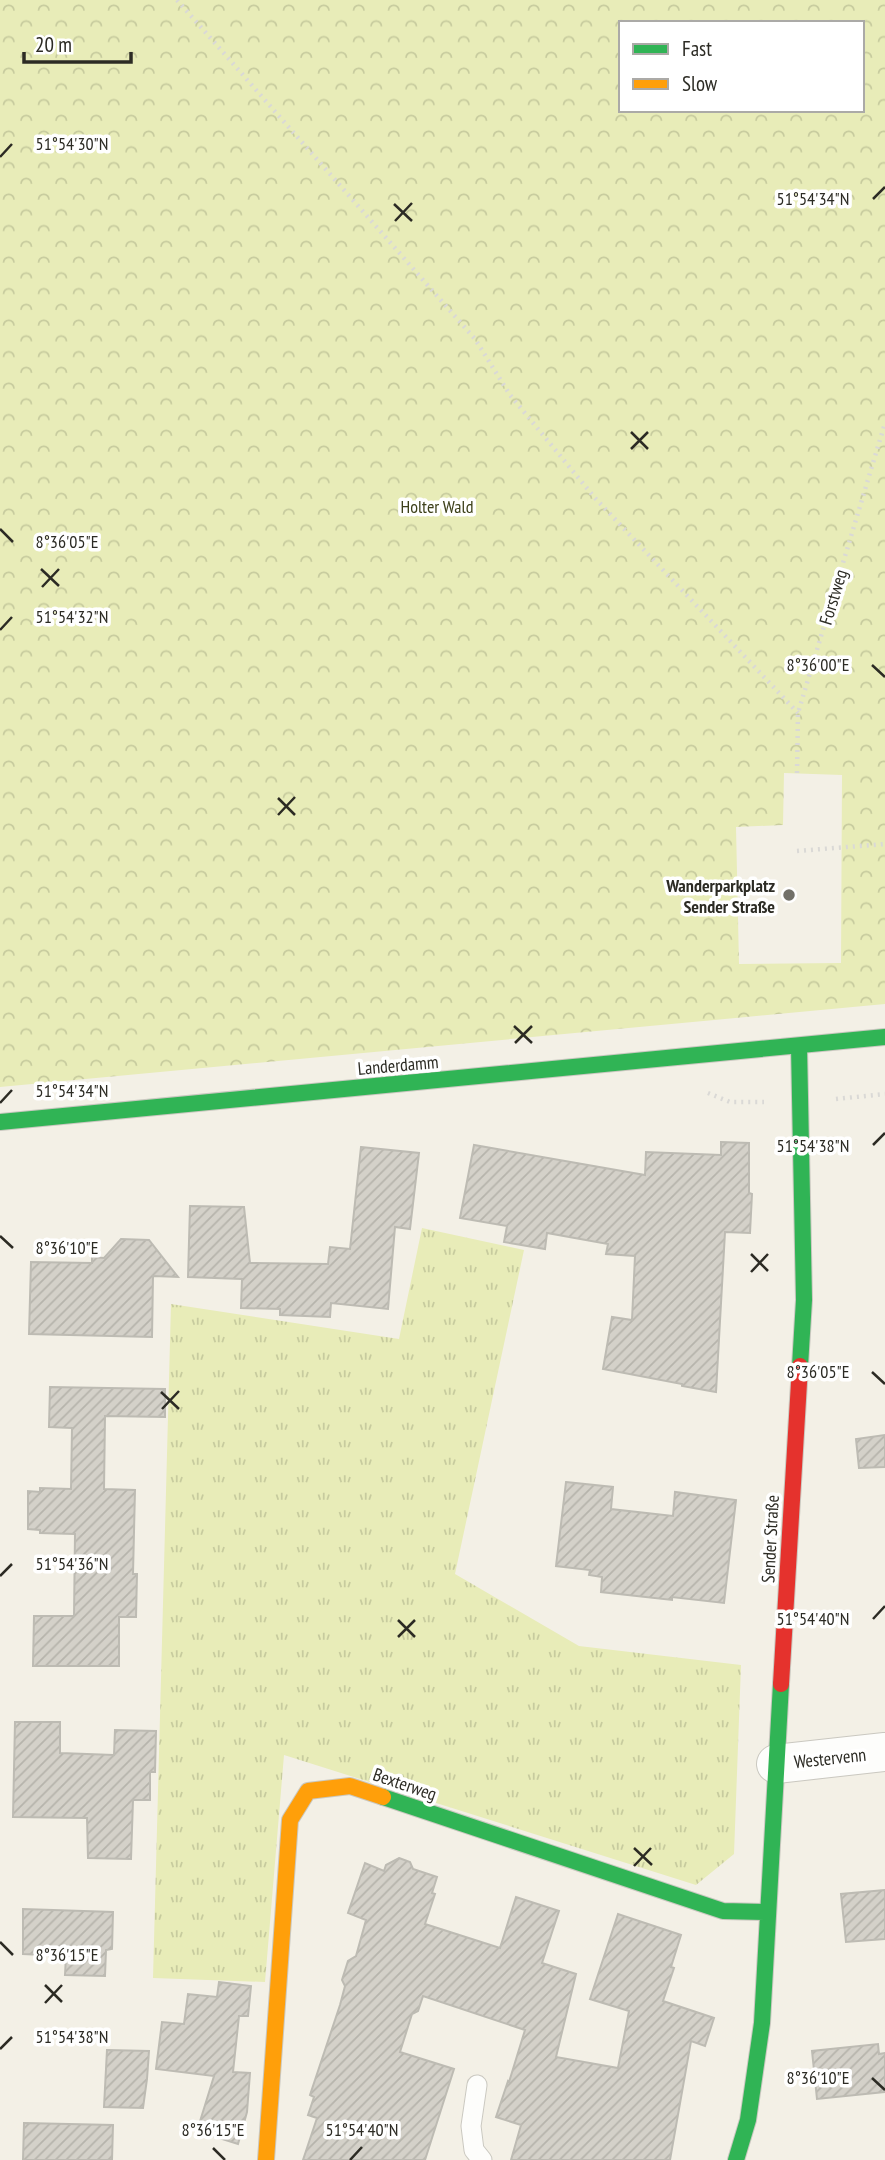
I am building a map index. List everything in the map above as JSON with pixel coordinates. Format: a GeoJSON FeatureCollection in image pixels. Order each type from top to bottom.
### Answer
{"type":"FeatureCollection","features":[{"type":"Feature","properties":{"kind":"street"},"geometry":{"type":"LineString","coordinates":[[799,1046],[885,1037]]}},
{"type":"Feature","properties":{"kind":"street","name":"Landerdamm"},"geometry":{"type":"LineString","coordinates":[[0,1122],[799,1046]]}},
{"type":"Feature","properties":{"kind":"street","name":"Sender Straße"},"geometry":{"type":"LineString","coordinates":[[736,2160],[748,2120],[762,2024],[804,1300],[799,1046]]}},
{"type":"Feature","properties":{"kind":"street","name":"Westervenn"},"geometry":{"type":"LineString","coordinates":[[776,1764],[885,1752]]}},
{"type":"Feature","properties":{"kind":"street","name":"Bexterweg"},"geometry":{"type":"LineString","coordinates":[[266,2160],[289,1820],[308,1791],[351,1786],[723,1912],[767,1912]]}},
{"type":"Feature","properties":{"kind":"lane"},"geometry":{"type":"LineString","coordinates":[[477,2085],[471,2126],[474,2150],[482,2160]]}},
{"type":"Feature","properties":{"kind":"path"},"geometry":{"type":"LineString","coordinates":[[177,0],[475,339],[510,395],[595,498],[798,713]]}},
{"type":"Feature","properties":{"kind":"path","name":"Forstweg"},"geometry":{"type":"LineString","coordinates":[[797,773],[798,713],[885,423]]}},
{"type":"Feature","properties":{"kind":"path"},"geometry":{"type":"LineString","coordinates":[[797,851],[885,844]]}},
{"type":"Feature","properties":{"kind":"path"},"geometry":{"type":"LineString","coordinates":[[829,1100],[885,1094]]}},
{"type":"Feature","properties":{"kind":"green space","name":"Holter Wald"},"geometry":{"type":"Polygon","coordinates":[[[0,0],[885,0],[885,1004],[0,1087],[0,0]],[[784,773],[783,825],[736,827],[739,964],[841,963],[842,775],[784,773]]]}},
{"type":"Feature","properties":{"kind":"green space"},"geometry":{"type":"Polygon","coordinates":[[[422,1228],[524,1250],[455,1574],[579,1646],[741,1665],[734,1854],[696,1885],[284,1755],[265,1982],[153,1978],[171,1304],[399,1339],[422,1228]]]}},
{"type":"Feature","properties":{"kind":"building"},"geometry":{"type":"Polygon","coordinates":[[[721,1142],[749,1143],[749,1193],[752,1194],[750,1233],[725,1232],[716,1392],[603,1369],[612,1317],[632,1320],[635,1256],[606,1254],[608,1244],[547,1233],[545,1249],[504,1242],[507,1226],[460,1218],[474,1145],[645,1175],[646,1152],[721,1155],[721,1142]]]}},
{"type":"Feature","properties":{"kind":"building"},"geometry":{"type":"Polygon","coordinates":[[[361,1147],[419,1153],[410,1229],[395,1227],[388,1309],[331,1303],[330,1317],[280,1315],[280,1309],[241,1308],[242,1279],[188,1277],[190,1206],[244,1207],[250,1263],[328,1264],[330,1247],[350,1249],[361,1147]]]}},
{"type":"Feature","properties":{"kind":"building"},"geometry":{"type":"Polygon","coordinates":[[[121,1239],[149,1240],[178,1277],[153,1276],[152,1337],[29,1334],[31,1262],[92,1263],[92,1257],[104,1258],[121,1239]]]}},
{"type":"Feature","properties":{"kind":"building"},"geometry":{"type":"Polygon","coordinates":[[[50,1387],[165,1389],[165,1417],[105,1416],[104,1489],[135,1490],[133,1574],[137,1574],[136,1617],[119,1617],[119,1666],[33,1666],[34,1616],[74,1616],[75,1534],[40,1533],[40,1530],[28,1529],[28,1491],[40,1492],[40,1488],[71,1489],[72,1428],[49,1427],[50,1387]]]}},
{"type":"Feature","properties":{"kind":"building"},"geometry":{"type":"Polygon","coordinates":[[[885,1435],[885,1467],[859,1468],[856,1439],[885,1435]]]}},
{"type":"Feature","properties":{"kind":"building"},"geometry":{"type":"Polygon","coordinates":[[[566,1482],[613,1487],[611,1509],[673,1516],[675,1492],[736,1500],[724,1603],[601,1592],[602,1577],[589,1575],[590,1570],[556,1566],[566,1482]]]}},
{"type":"Feature","properties":{"kind":"building"},"geometry":{"type":"Polygon","coordinates":[[[15,1722],[60,1722],[60,1753],[114,1755],[115,1730],[156,1731],[155,1772],[150,1772],[150,1800],[133,1800],[131,1859],[88,1858],[87,1818],[13,1817],[15,1722]]]}},
{"type":"Feature","properties":{"kind":"building"},"geometry":{"type":"Polygon","coordinates":[[[399,1858],[410,1862],[413,1869],[437,1877],[432,1893],[435,1894],[425,1924],[500,1948],[516,1897],[559,1911],[542,1963],[576,1974],[556,2057],[618,2068],[629,2011],[590,1999],[618,1914],[681,1935],[663,2001],[714,2018],[705,2046],[691,2041],[670,2160],[511,2160],[521,2125],[496,2117],[525,2030],[423,1996],[418,2011],[412,2014],[400,2052],[454,2069],[425,2160],[303,2160],[317,2118],[308,2115],[314,2097],[310,2095],[340,2005],[345,1986],[342,1980],[348,1961],[356,1956],[366,1920],[348,1913],[365,1863],[384,1871],[386,1865],[399,1858]]]}},
{"type":"Feature","properties":{"kind":"building"},"geometry":{"type":"Polygon","coordinates":[[[885,1890],[885,1939],[846,1942],[841,1894],[885,1890]]]}},
{"type":"Feature","properties":{"kind":"building"},"geometry":{"type":"Polygon","coordinates":[[[23,1909],[113,1912],[112,1949],[106,1950],[105,1976],[65,1975],[66,1956],[23,1954],[23,1909]]]}},
{"type":"Feature","properties":{"kind":"building"},"geometry":{"type":"Polygon","coordinates":[[[219,1982],[251,1986],[248,2016],[239,2016],[233,2072],[250,2073],[247,2112],[238,2144],[197,2131],[214,2076],[156,2069],[162,2022],[184,2024],[188,1994],[217,1997],[219,1982]]]}},
{"type":"Feature","properties":{"kind":"building"},"geometry":{"type":"Polygon","coordinates":[[[878,2044],[879,2054],[885,2053],[885,2092],[817,2099],[812,2051],[878,2044]]]}},
{"type":"Feature","properties":{"kind":"building"},"geometry":{"type":"Polygon","coordinates":[[[107,2050],[149,2051],[143,2108],[104,2107],[107,2050]]]}},
{"type":"Feature","properties":{"kind":"building"},"geometry":{"type":"Polygon","coordinates":[[[24,2123],[113,2125],[112,2160],[23,2160],[24,2123]]]}},
{"type":"Feature","properties":{"kind":"traffic: fast"},"geometry":{"type":"LineString","coordinates":[[0,1122],[885,1037]]}},
{"type":"Feature","properties":{"kind":"traffic: fast"},"geometry":{"type":"LineString","coordinates":[[799,1046],[804,1300],[800,1366]]}},
{"type":"Feature","properties":{"kind":"traffic: fast"},"geometry":{"type":"LineString","coordinates":[[736,2160],[748,2120],[762,2023],[781,1684]]}},
{"type":"Feature","properties":{"kind":"traffic: fast"},"geometry":{"type":"LineString","coordinates":[[383,1797],[723,1911],[767,1912]]}},
{"type":"Feature","properties":{"kind":"traffic: slow"},"geometry":{"type":"LineString","coordinates":[[266,2160],[290,1820],[308,1791],[350,1786],[383,1797]]}},
{"type":"Feature","properties":{"kind":"traffic: jam"},"geometry":{"type":"LineString","coordinates":[[781,1684],[800,1366]]}},
{"type":"Feature","properties":{"kind":"place","name":"Wanderparkplatz Sender Straße"},"geometry":{"type":"Point","coordinates":[789,895]}}]}
